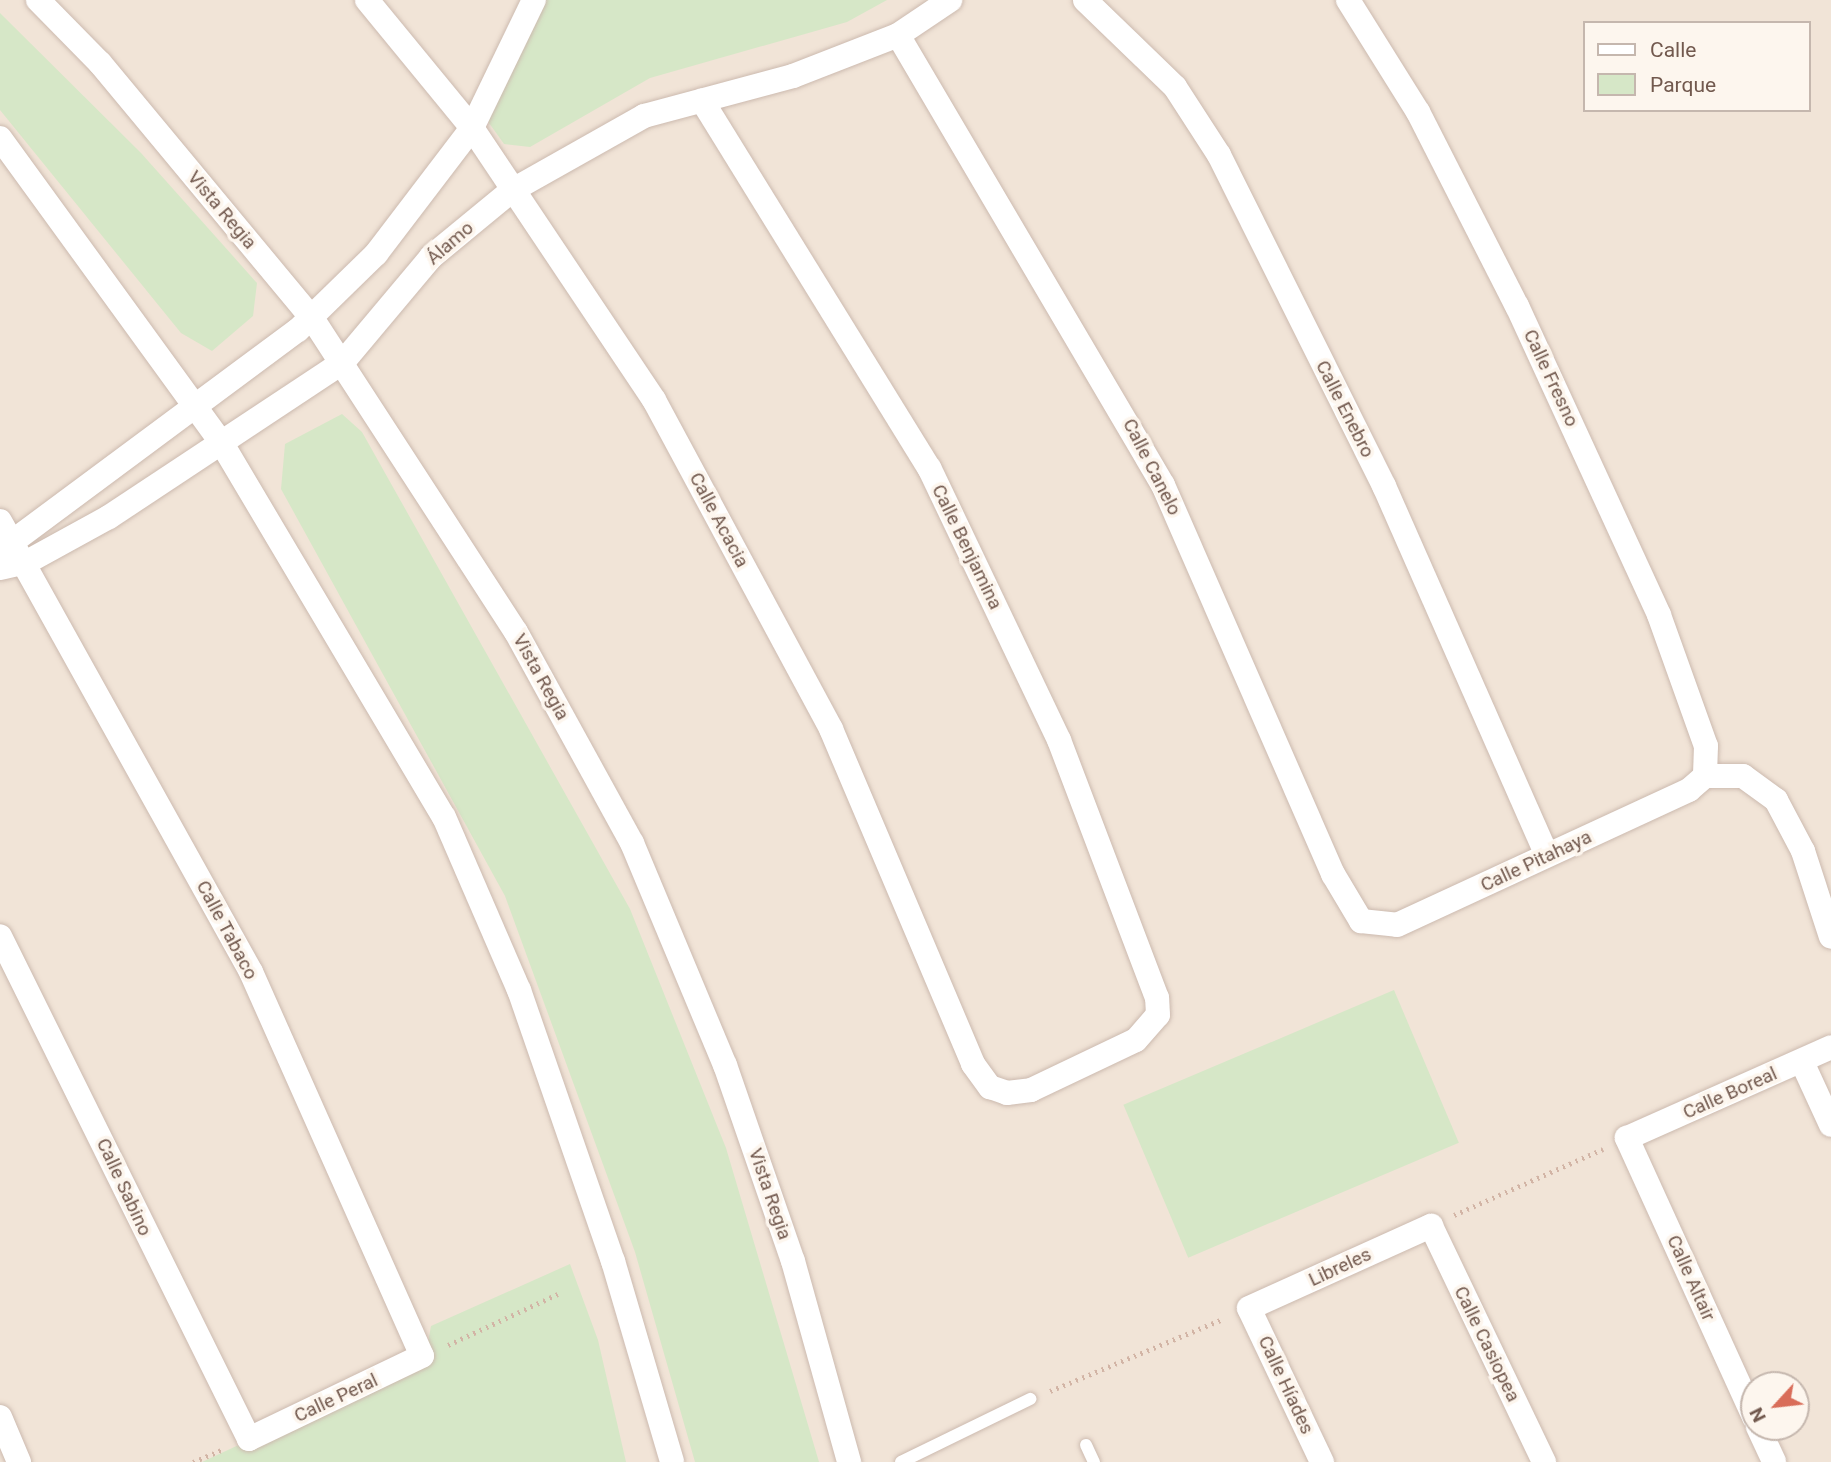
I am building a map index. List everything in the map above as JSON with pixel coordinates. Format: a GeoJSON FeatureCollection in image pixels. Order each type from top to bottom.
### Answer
{"type":"FeatureCollection","features":[{"type":"Feature","properties":{"kind":"street","name":"Vista Regia"},"geometry":{"type":"LineString","coordinates":[[38,0],[100,63],[312,318],[516,632],[632,843],[725,1065],[793,1261],[849,1462]]}},
{"type":"Feature","properties":{"kind":"street","name":"Calle Acacia"},"geometry":{"type":"LineString","coordinates":[[367,0],[472,128],[511,191],[654,400],[831,729],[944,1003],[990,1087]]}},
{"type":"Feature","properties":{"kind":"street"},"geometry":{"type":"LineString","coordinates":[[4,537],[196,406],[312,318],[376,254],[472,128],[534,0]]}},
{"type":"Feature","properties":{"kind":"street","name":"Álamo"},"geometry":{"type":"LineString","coordinates":[[0,568],[27,562],[108,517],[343,362],[431,257],[511,191],[643,116],[793,76],[898,35],[950,0]]}},
{"type":"Feature","properties":{"kind":"street","name":"Calle Enebro"},"geometry":{"type":"LineString","coordinates":[[1085,0],[1175,87],[1219,155],[1384,486],[1547,855]]}},
{"type":"Feature","properties":{"kind":"street","name":"Calle Fresno"},"geometry":{"type":"LineString","coordinates":[[1348,0],[1418,112],[1517,306],[1659,615],[1706,746],[1705,776]]}},
{"type":"Feature","properties":{"kind":"street","name":"Calle Canelo"},"geometry":{"type":"LineString","coordinates":[[898,35],[1163,485],[1333,874],[1361,921]]}},
{"type":"Feature","properties":{"kind":"street","name":"Calle Benjamina"},"geometry":{"type":"LineString","coordinates":[[702,101],[929,468],[1059,740],[1157,998],[1152,1026],[1136,1041],[1031,1090],[1007,1093],[990,1087]]}},
{"type":"Feature","properties":{"kind":"street"},"geometry":{"type":"LineString","coordinates":[[0,138],[220,442],[444,817],[523,1002],[613,1261],[672,1462]]}},
{"type":"Feature","properties":{"kind":"street","name":"Calle Tabaco"},"geometry":{"type":"LineString","coordinates":[[4,537],[27,562],[251,972],[422,1356]]}},
{"type":"Feature","properties":{"kind":"street"},"geometry":{"type":"LineString","coordinates":[[1705,776],[1743,776],[1776,800],[1803,851],[1831,937]]}},
{"type":"Feature","properties":{"kind":"street","name":"Calle Pitahaya"},"geometry":{"type":"LineString","coordinates":[[1361,921],[1397,925],[1689,790],[1705,776]]}},
{"type":"Feature","properties":{"kind":"street","name":"Calle Sabino"},"geometry":{"type":"LineString","coordinates":[[0,936],[248,1439]]}},
{"type":"Feature","properties":{"kind":"street","name":"Calle Boreal"},"geometry":{"type":"LineString","coordinates":[[1628,1138],[1831,1047]]}},
{"type":"Feature","properties":{"kind":"street"},"geometry":{"type":"LineString","coordinates":[[1802,1062],[1831,1125]]}},
{"type":"Feature","properties":{"kind":"street","name":"Calle Altair"},"geometry":{"type":"LineString","coordinates":[[1628,1138],[1740,1387]]}},
{"type":"Feature","properties":{"kind":"street","name":"Libreles"},"geometry":{"type":"LineString","coordinates":[[1250,1308],[1431,1226]]}},
{"type":"Feature","properties":{"kind":"street","name":"Calle Casiopea"},"geometry":{"type":"LineString","coordinates":[[1431,1226],[1544,1462]]}},
{"type":"Feature","properties":{"kind":"street","name":"Calle Híades"},"geometry":{"type":"LineString","coordinates":[[1250,1308],[1322,1462]]}},
{"type":"Feature","properties":{"kind":"street","name":"Calle Peral"},"geometry":{"type":"LineString","coordinates":[[248,1439],[422,1356]]}},
{"type":"Feature","properties":{"kind":"street"},"geometry":{"type":"LineString","coordinates":[[0,1417],[19,1462]]}},
{"type":"Feature","properties":{"kind":"street"},"geometry":{"type":"LineString","coordinates":[[1764,1441],[1774,1462]]}},
{"type":"Feature","properties":{"kind":"lane"},"geometry":{"type":"LineString","coordinates":[[901,1462],[1030,1399]]}},
{"type":"Feature","properties":{"kind":"lane"},"geometry":{"type":"LineString","coordinates":[[1086,1445],[1094,1462]]}},
{"type":"Feature","properties":{"kind":"path"},"geometry":{"type":"LineString","coordinates":[[1431,1226],[1628,1138]]}},
{"type":"Feature","properties":{"kind":"path"},"geometry":{"type":"LineString","coordinates":[[422,1356],[558,1294]]}},
{"type":"Feature","properties":{"kind":"path"},"geometry":{"type":"LineString","coordinates":[[1030,1399],[1250,1308]]}},
{"type":"Feature","properties":{"kind":"shaded area"},"geometry":{"type":"Polygon","coordinates":[[[0,0],[1831,0],[1831,1462],[0,1462],[0,0]]]}},
{"type":"Feature","properties":{"kind":"green space"},"geometry":{"type":"Polygon","coordinates":[[[541,0],[887,0],[847,22],[650,78],[530,147],[504,144],[489,123],[488,101],[541,0]]]}},
{"type":"Feature","properties":{"kind":"green space"},"geometry":{"type":"Polygon","coordinates":[[[0,13],[141,153],[257,283],[253,316],[212,351],[181,333],[0,110],[0,13]]]}},
{"type":"Feature","properties":{"kind":"green space"},"geometry":{"type":"Polygon","coordinates":[[[342,414],[362,432],[630,909],[726,1148],[819,1462],[695,1462],[635,1252],[505,896],[281,489],[285,444],[342,414]]]}},
{"type":"Feature","properties":{"kind":"green space"},"geometry":{"type":"Polygon","coordinates":[[[1394,990],[1459,1143],[1188,1258],[1123,1105],[1394,990]]]}},
{"type":"Feature","properties":{"kind":"green space"},"geometry":{"type":"Polygon","coordinates":[[[570,1264],[598,1340],[626,1462],[202,1462],[425,1359],[431,1326],[570,1264]]]}}]}
